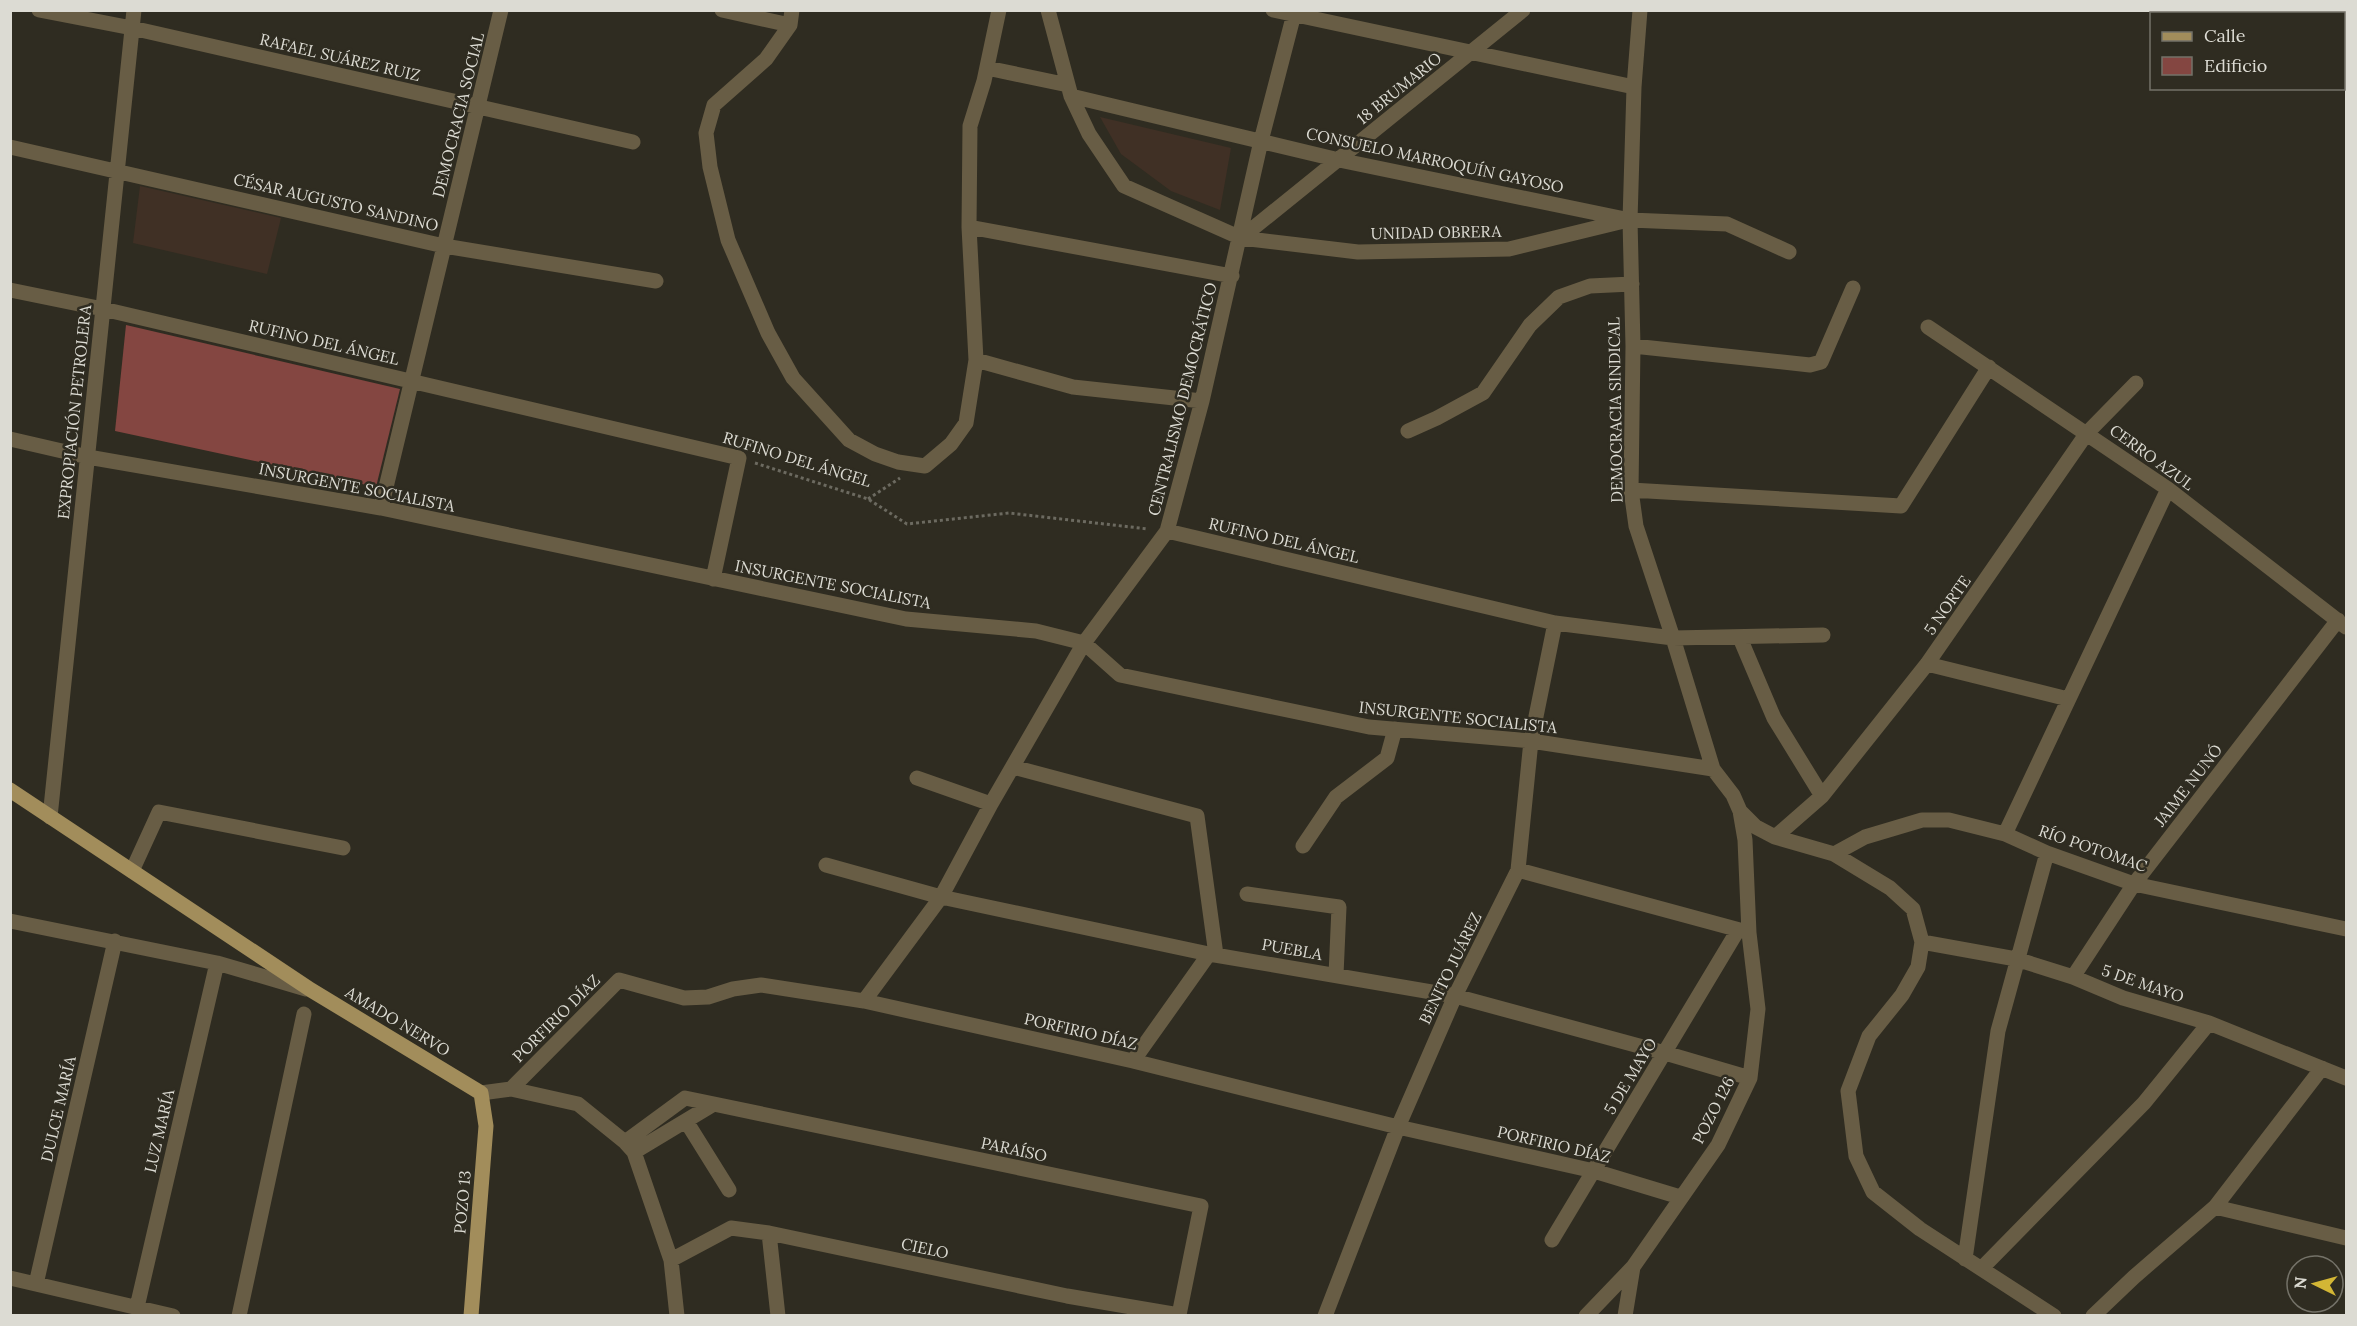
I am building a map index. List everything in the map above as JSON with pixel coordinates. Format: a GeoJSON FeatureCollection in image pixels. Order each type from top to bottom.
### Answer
{"type":"FeatureCollection","features":[{"type":"Feature","properties":{"kind":"main road","name":"AMADO NERVO"},"geometry":{"type":"LineString","coordinates":[[10,790],[311,990],[482,1092]]}},
{"type":"Feature","properties":{"kind":"main road","name":"POZO 13"},"geometry":{"type":"LineString","coordinates":[[471,1316],[486,1126],[482,1092]]}},
{"type":"Feature","properties":{"kind":"street","name":"RAFAEL SUÁREZ RUIZ"},"geometry":{"type":"LineString","coordinates":[[39,10],[132,28],[633,142]]}},
{"type":"Feature","properties":{"kind":"street","name":"EXPROPIACIÓN PETROLERA"},"geometry":{"type":"LineString","coordinates":[[50,817],[134,10]]}},
{"type":"Feature","properties":{"kind":"street","name":"DEMOCRACIA SOCIAL"},"geometry":{"type":"LineString","coordinates":[[381,508],[501,10]]}},
{"type":"Feature","properties":{"kind":"street"},"geometry":{"type":"LineString","coordinates":[[722,10],[790,18],[766,59],[714,105],[706,133],[710,167],[728,240],[768,333],[793,378],[849,440],[874,454],[898,462],[925,466],[951,444],[966,423],[976,360],[969,227],[970,126],[987,68],[999,10]]}},
{"type":"Feature","properties":{"kind":"street","name":"UNIDAD OBRERA"},"geometry":{"type":"LineString","coordinates":[[1048,10],[1070,90],[1089,134],[1124,186],[1241,238],[1358,252],[1509,249],[1630,220]]}},
{"type":"Feature","properties":{"kind":"street"},"geometry":{"type":"LineString","coordinates":[[1273,10],[1294,12],[1634,87]]}},
{"type":"Feature","properties":{"kind":"street","name":"18 BRUMARIO"},"geometry":{"type":"LineString","coordinates":[[1241,238],[1523,10]]}},
{"type":"Feature","properties":{"kind":"street","name":"DEMOCRACIA SINDICAL"},"geometry":{"type":"LineString","coordinates":[[1640,10],[1634,87],[1630,220],[1633,346],[1631,490],[1636,526],[1713,769],[1733,795],[1740,811],[1745,840],[1744,931]]}},
{"type":"Feature","properties":{"kind":"street","name":"CENTRALISMO DEMOCRÁTICO"},"geometry":{"type":"LineString","coordinates":[[864,1001],[941,897],[991,804],[1084,643],[1167,531],[1202,401],[1294,12]]}},
{"type":"Feature","properties":{"kind":"street","name":"CONSUELO MARROQUÍN GAYOSO"},"geometry":{"type":"LineString","coordinates":[[987,68],[1339,160],[1630,220],[1727,224],[1789,252]]}},
{"type":"Feature","properties":{"kind":"street","name":"CÉSAR AUGUSTO SANDINO"},"geometry":{"type":"LineString","coordinates":[[10,147],[444,246],[656,281]]}},
{"type":"Feature","properties":{"kind":"street"},"geometry":{"type":"LineString","coordinates":[[969,227],[1232,276]]}},
{"type":"Feature","properties":{"kind":"street"},"geometry":{"type":"LineString","coordinates":[[1408,431],[1483,393],[1530,325],[1559,297],[1590,286],[1632,284]]}},
{"type":"Feature","properties":{"kind":"street"},"geometry":{"type":"LineString","coordinates":[[1633,346],[1810,365],[1821,362],[1853,288]]}},
{"type":"Feature","properties":{"kind":"street","name":"RUFINO DEL ÁNGEL"},"geometry":{"type":"LineString","coordinates":[[10,290],[103,309],[739,458]]}},
{"type":"Feature","properties":{"kind":"street","name":"CERRO AZUL"},"geometry":{"type":"LineString","coordinates":[[1928,327],[2168,489],[2342,623]]}},
{"type":"Feature","properties":{"kind":"street"},"geometry":{"type":"LineString","coordinates":[[976,360],[1073,387],[1202,401]]}},
{"type":"Feature","properties":{"kind":"street"},"geometry":{"type":"LineString","coordinates":[[1631,490],[1901,506],[1989,367]]}},
{"type":"Feature","properties":{"kind":"street","name":"5 NORTE"},"geometry":{"type":"LineString","coordinates":[[1775,837],[1822,796],[1927,664],[2087,433],[2136,383]]}},
{"type":"Feature","properties":{"kind":"street","name":"INSURGENTE SOCIALISTA"},"geometry":{"type":"LineString","coordinates":[[10,439],[88,457],[381,508],[906,619],[1036,631],[1084,643],[1120,675],[1369,727],[1531,741],[1713,769]]}},
{"type":"Feature","properties":{"kind":"street"},"geometry":{"type":"LineString","coordinates":[[713,579],[739,458]]}},
{"type":"Feature","properties":{"kind":"street"},"geometry":{"type":"LineString","coordinates":[[2005,834],[2168,489]]}},
{"type":"Feature","properties":{"kind":"street","name":"RUFINO DEL ÁNGEL"},"geometry":{"type":"LineString","coordinates":[[1167,531],[1555,623],[1673,638],[1823,635]]}},
{"type":"Feature","properties":{"kind":"street","name":"BENITO JUÁREZ"},"geometry":{"type":"LineString","coordinates":[[1325,1316],[1398,1127],[1455,996],[1518,870],[1531,741],[1555,623]]}},
{"type":"Feature","properties":{"kind":"street","name":"JAIME NUNÓ"},"geometry":{"type":"LineString","coordinates":[[2073,977],[2134,884],[2342,623]]}},
{"type":"Feature","properties":{"kind":"street"},"geometry":{"type":"LineString","coordinates":[[1740,638],[1774,718],[1822,796]]}},
{"type":"Feature","properties":{"kind":"street"},"geometry":{"type":"LineString","coordinates":[[1927,664],[2068,699]]}},
{"type":"Feature","properties":{"kind":"street"},"geometry":{"type":"LineString","coordinates":[[1303,846],[1336,797],[1387,758],[1395,729]]}},
{"type":"Feature","properties":{"kind":"street"},"geometry":{"type":"LineString","coordinates":[[1013,767],[1197,816],[1212,954],[1133,1061]]}},
{"type":"Feature","properties":{"kind":"street"},"geometry":{"type":"LineString","coordinates":[[917,778],[991,804]]}},
{"type":"Feature","properties":{"kind":"street"},"geometry":{"type":"LineString","coordinates":[[1740,811],[1756,827],[1775,837],[1834,854],[1890,888],[1913,909],[1922,942],[1918,967],[1902,995],[1869,1036],[1848,1091],[1856,1155],[1873,1192],[1920,1229],[2054,1316]]}},
{"type":"Feature","properties":{"kind":"street"},"geometry":{"type":"LineString","coordinates":[[132,871],[159,812],[343,848]]}},
{"type":"Feature","properties":{"kind":"street","name":"RÍO POTOMAC"},"geometry":{"type":"LineString","coordinates":[[1834,854],[1865,837],[1922,820],[1949,820],[2005,834],[2047,853],[2134,884],[2346,929]]}},
{"type":"Feature","properties":{"kind":"street"},"geometry":{"type":"LineString","coordinates":[[1965,1259],[1998,1031],[2047,853]]}},
{"type":"Feature","properties":{"kind":"street","name":"PUEBLA"},"geometry":{"type":"LineString","coordinates":[[826,866],[941,897],[1212,954],[1455,996],[1750,1078]]}},
{"type":"Feature","properties":{"kind":"street"},"geometry":{"type":"LineString","coordinates":[[1518,870],[1744,931]]}},
{"type":"Feature","properties":{"kind":"street"},"geometry":{"type":"LineString","coordinates":[[1247,894],[1339,907],[1336,975]]}},
{"type":"Feature","properties":{"kind":"street"},"geometry":{"type":"LineString","coordinates":[[11,923],[217,963],[311,990]]}},
{"type":"Feature","properties":{"kind":"street","name":"5 DE MAYO"},"geometry":{"type":"LineString","coordinates":[[1552,1240],[1665,1053],[1744,931]]}},
{"type":"Feature","properties":{"kind":"street","name":"POZO 126"},"geometry":{"type":"LineString","coordinates":[[1625,1316],[1633,1267],[1718,1146],[1750,1078],[1758,1009],[1744,931]]}},
{"type":"Feature","properties":{"kind":"street","name":"DULCE MARÍA"},"geometry":{"type":"LineString","coordinates":[[36,1284],[115,942]]}},
{"type":"Feature","properties":{"kind":"street","name":"5 DE MAYO"},"geometry":{"type":"LineString","coordinates":[[1922,942],[2016,959],[2073,977],[2123,998],[2209,1023],[2346,1078]]}},
{"type":"Feature","properties":{"kind":"street","name":"LUZ MARÍA"},"geometry":{"type":"LineString","coordinates":[[137,1307],[217,963]]}},
{"type":"Feature","properties":{"kind":"street","name":"PORFIRIO DÍAZ"},"geometry":{"type":"LineString","coordinates":[[511,1089],[619,980],[684,998],[708,997],[733,989],[761,985],[864,1001],[1133,1061],[1398,1127],[1594,1171],[1680,1197]]}},
{"type":"Feature","properties":{"kind":"street"},"geometry":{"type":"LineString","coordinates":[[239,1316],[304,1014]]}},
{"type":"Feature","properties":{"kind":"street"},"geometry":{"type":"LineString","coordinates":[[1982,1268],[2144,1103],[2209,1023]]}},
{"type":"Feature","properties":{"kind":"street"},"geometry":{"type":"LineString","coordinates":[[2093,1316],[2215,1207],[2322,1068]]}},
{"type":"Feature","properties":{"kind":"street"},"geometry":{"type":"LineString","coordinates":[[482,1092],[511,1089],[578,1104],[629,1147],[671,1260],[677,1316]]}},
{"type":"Feature","properties":{"kind":"street","name":"PARAÍSO"},"geometry":{"type":"LineString","coordinates":[[629,1147],[685,1098],[1201,1206],[1179,1315]]}},
{"type":"Feature","properties":{"kind":"street"},"geometry":{"type":"LineString","coordinates":[[629,1147],[686,1121],[712,1105]]}},
{"type":"Feature","properties":{"kind":"street"},"geometry":{"type":"LineString","coordinates":[[686,1121],[729,1190]]}},
{"type":"Feature","properties":{"kind":"street"},"geometry":{"type":"LineString","coordinates":[[2215,1207],[2346,1238]]}},
{"type":"Feature","properties":{"kind":"street","name":"CIELO"},"geometry":{"type":"LineString","coordinates":[[671,1260],[731,1228],[770,1233],[1067,1296],[1179,1315]]}},
{"type":"Feature","properties":{"kind":"street"},"geometry":{"type":"LineString","coordinates":[[770,1233],[778,1316]]}},
{"type":"Feature","properties":{"kind":"street"},"geometry":{"type":"LineString","coordinates":[[1586,1316],[1633,1267]]}},
{"type":"Feature","properties":{"kind":"street"},"geometry":{"type":"LineString","coordinates":[[10,1278],[173,1316]]}},
{"type":"Feature","properties":{"kind":"path","name":"RUFINO DEL ÁNGEL"},"geometry":{"type":"LineString","coordinates":[[739,458],[868,498],[907,524],[1009,513],[1167,531]]}},
{"type":"Feature","properties":{"kind":"path"},"geometry":{"type":"LineString","coordinates":[[868,498],[901,477],[925,466]]}},
{"type":"Feature","properties":{"kind":"shaded area"},"geometry":{"type":"Polygon","coordinates":[[[1100,117],[1231,148],[1220,210],[1171,191],[1121,154],[1100,117]]]}},
{"type":"Feature","properties":{"kind":"shaded area"},"geometry":{"type":"Polygon","coordinates":[[[140,186],[281,218],[267,274],[133,243],[140,186]]]}},
{"type":"Feature","properties":{"kind":"building"},"geometry":{"type":"Polygon","coordinates":[[[126,325],[400,389],[376,487],[115,431],[126,325]]]}}]}
